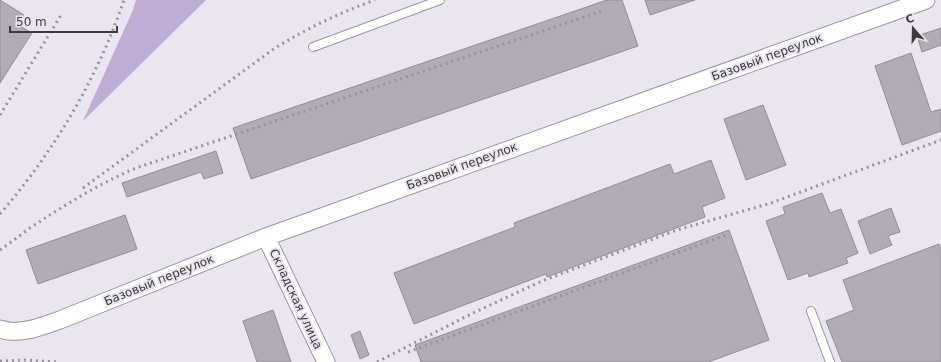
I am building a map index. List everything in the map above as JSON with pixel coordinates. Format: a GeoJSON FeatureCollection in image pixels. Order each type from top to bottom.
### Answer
{"type":"FeatureCollection","features":[{"type":"Feature","properties":{"kind":"street","name":"Базовый переулок"},"geometry":{"type":"LineString","coordinates":[[1,331],[26,329],[60,320],[266,237],[926,0]]}},
{"type":"Feature","properties":{"kind":"street","name":"Складская улица"},"geometry":{"type":"LineString","coordinates":[[266,237],[326,362]]}},
{"type":"Feature","properties":{"kind":"lane"},"geometry":{"type":"LineString","coordinates":[[313,47],[440,0]]}},
{"type":"Feature","properties":{"kind":"lane"},"geometry":{"type":"LineString","coordinates":[[811,311],[830,362]]}},
{"type":"Feature","properties":{"kind":"shaded area"},"geometry":{"type":"Polygon","coordinates":[[[136,0],[206,0],[83,121],[133,10],[136,0]]]}},
{"type":"Feature","properties":{"kind":"building"},"geometry":{"type":"Polygon","coordinates":[[[0,0],[24,15],[18,25],[32,33],[0,83],[0,0]]]}},
{"type":"Feature","properties":{"kind":"building"},"geometry":{"type":"Polygon","coordinates":[[[607,0],[622,0],[638,46],[251,179],[233,128],[607,0]]]}},
{"type":"Feature","properties":{"kind":"building"},"geometry":{"type":"Polygon","coordinates":[[[645,0],[695,0],[650,15],[645,0]]]}},
{"type":"Feature","properties":{"kind":"building"},"geometry":{"type":"Polygon","coordinates":[[[941,28],[941,45],[922,52],[917,36],[941,28]]]}},
{"type":"Feature","properties":{"kind":"building"},"geometry":{"type":"Polygon","coordinates":[[[911,53],[931,112],[941,109],[941,131],[902,145],[875,66],[911,53]]]}},
{"type":"Feature","properties":{"kind":"building"},"geometry":{"type":"Polygon","coordinates":[[[763,105],[786,165],[746,180],[724,119],[763,105]]]}},
{"type":"Feature","properties":{"kind":"building"},"geometry":{"type":"Polygon","coordinates":[[[216,151],[223,173],[204,179],[201,172],[127,197],[122,183],[216,151]]]}},
{"type":"Feature","properties":{"kind":"building"},"geometry":{"type":"Polygon","coordinates":[[[711,160],[725,198],[702,207],[705,217],[547,277],[546,274],[414,324],[394,273],[515,227],[514,223],[670,164],[674,174],[711,160]]]}},
{"type":"Feature","properties":{"kind":"building"},"geometry":{"type":"Polygon","coordinates":[[[822,193],[830,213],[841,209],[858,253],[846,258],[848,263],[809,277],[808,273],[788,280],[766,221],[785,214],[783,207],[822,193]]]}},
{"type":"Feature","properties":{"kind":"building"},"geometry":{"type":"Polygon","coordinates":[[[891,208],[900,232],[888,236],[892,245],[870,254],[858,221],[891,208]]]}},
{"type":"Feature","properties":{"kind":"building"},"geometry":{"type":"Polygon","coordinates":[[[125,215],[137,249],[38,284],[26,250],[125,215]]]}},
{"type":"Feature","properties":{"kind":"building"},"geometry":{"type":"Polygon","coordinates":[[[729,230],[769,340],[708,362],[421,362],[415,345],[729,230]]]}},
{"type":"Feature","properties":{"kind":"building"},"geometry":{"type":"Polygon","coordinates":[[[939,244],[941,249],[941,362],[842,362],[826,321],[854,310],[843,280],[939,244]]]}},
{"type":"Feature","properties":{"kind":"building"},"geometry":{"type":"Polygon","coordinates":[[[273,310],[291,362],[257,362],[243,321],[273,310]]]}},
{"type":"Feature","properties":{"kind":"building"},"geometry":{"type":"Polygon","coordinates":[[[360,331],[369,355],[360,359],[351,335],[360,331]]]}},
{"type":"Feature","properties":{"kind":"railway"},"geometry":{"type":"LineString","coordinates":[[0,214],[39,165],[72,113],[101,58],[124,0]]}},
{"type":"Feature","properties":{"kind":"railway"},"geometry":{"type":"LineString","coordinates":[[83,188],[275,48],[324,21],[375,0]]}},
{"type":"Feature","properties":{"kind":"railway"},"geometry":{"type":"LineString","coordinates":[[24,232],[78,197],[136,168],[605,10]]}},
{"type":"Feature","properties":{"kind":"railway"},"geometry":{"type":"LineString","coordinates":[[0,115],[61,15]]}},
{"type":"Feature","properties":{"kind":"railway"},"geometry":{"type":"LineString","coordinates":[[377,362],[473,313],[542,281],[677,230],[771,203],[941,140]]}},
{"type":"Feature","properties":{"kind":"railway"},"geometry":{"type":"LineString","coordinates":[[0,250],[29,229]]}},
{"type":"Feature","properties":{"kind":"railway"},"geometry":{"type":"LineString","coordinates":[[408,352],[726,235]]}},
{"type":"Feature","properties":{"kind":"railway"},"geometry":{"type":"LineString","coordinates":[[0,361],[24,360],[58,362]]}}]}
